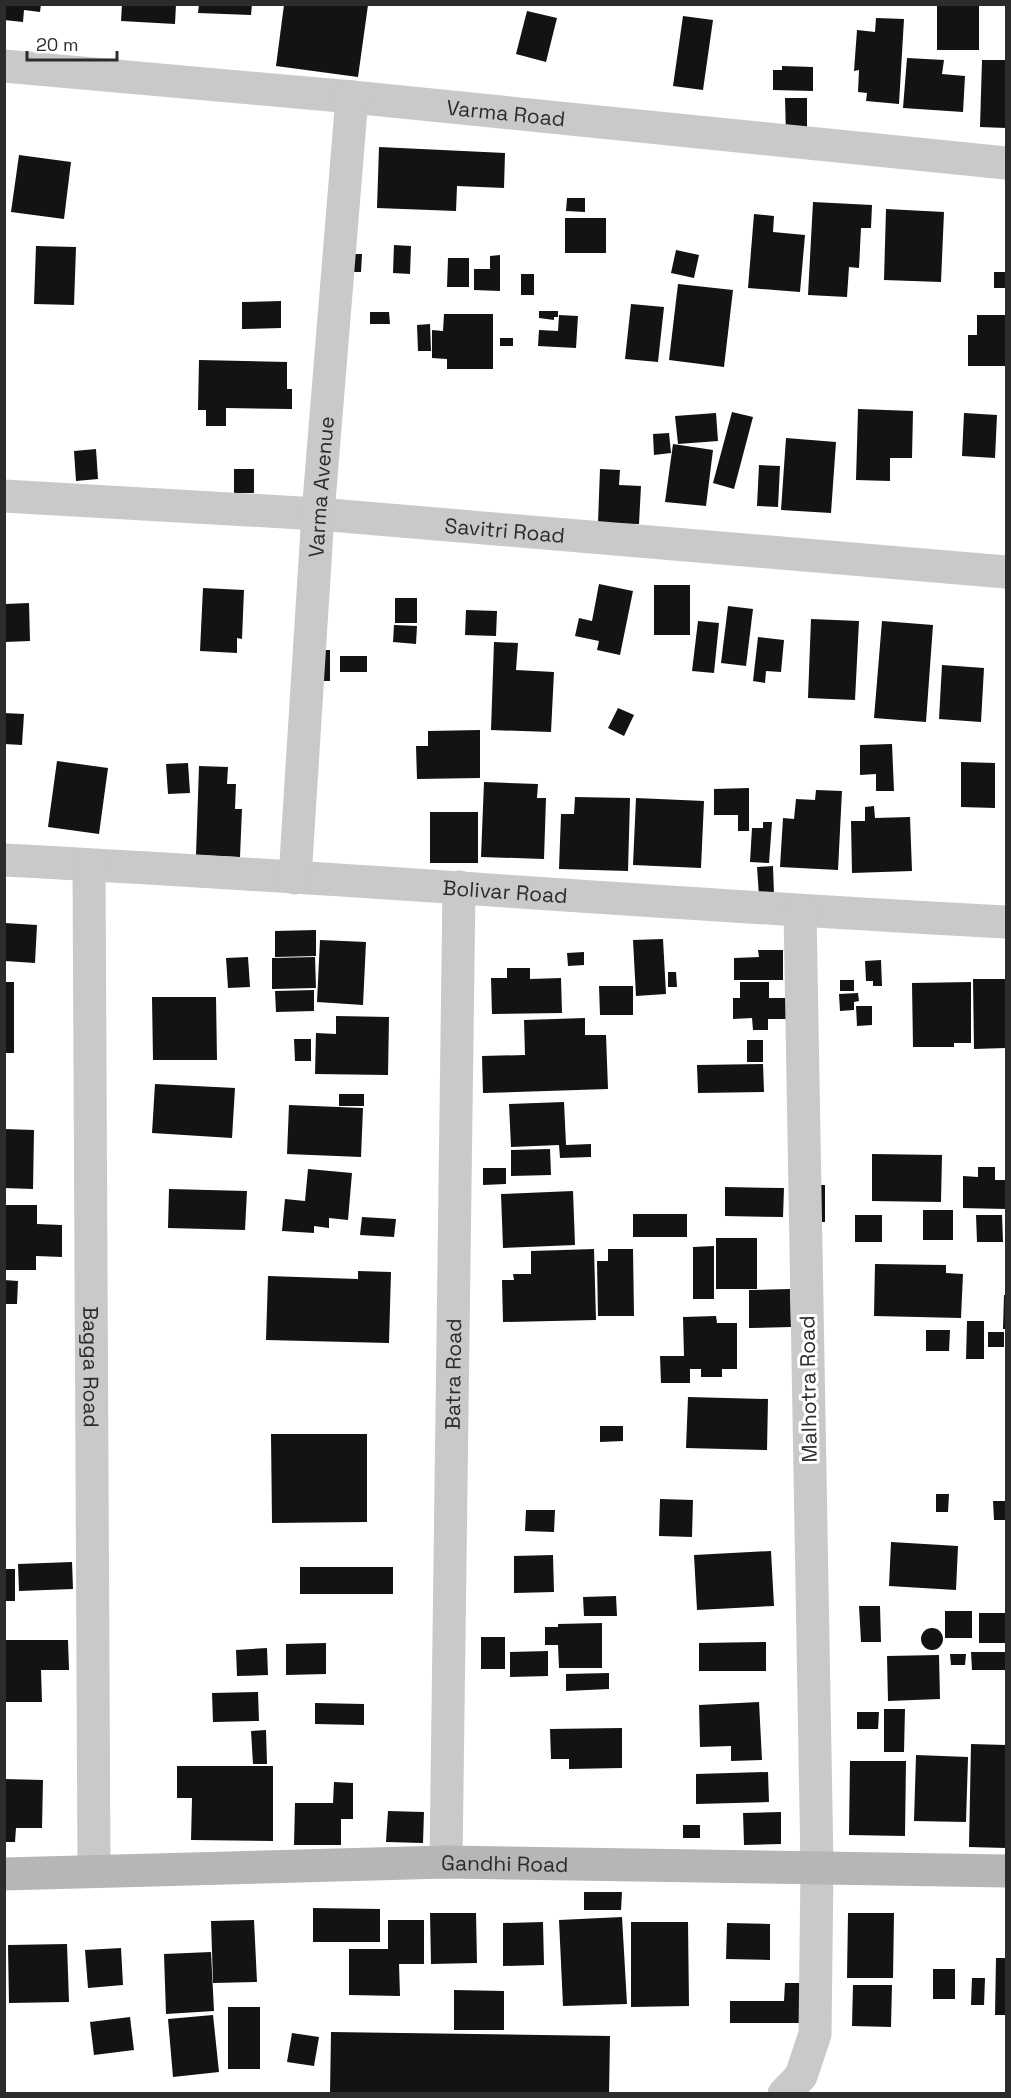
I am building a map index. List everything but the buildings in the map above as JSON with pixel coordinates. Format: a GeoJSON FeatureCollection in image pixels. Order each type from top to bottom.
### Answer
{"type":"FeatureCollection","features":[{"type":"Feature","properties":{"kind":"street","name":"Varma Road"},"geometry":{"type":"LineString","coordinates":[[4,66],[352,97],[1006,163]]}},
{"type":"Feature","properties":{"kind":"street","name":"Varma Avenue"},"geometry":{"type":"LineString","coordinates":[[295,878],[318,514],[352,97]]}},
{"type":"Feature","properties":{"kind":"street","name":"Savitri Road"},"geometry":{"type":"LineString","coordinates":[[4,496],[318,514],[1006,572]]}},
{"type":"Feature","properties":{"kind":"street","name":"Bolivar Road"},"geometry":{"type":"LineString","coordinates":[[4,860],[1006,922]]}},
{"type":"Feature","properties":{"kind":"street","name":"Bagga Road"},"geometry":{"type":"LineString","coordinates":[[89,865],[94,1871]]}},
{"type":"Feature","properties":{"kind":"street","name":"Batra Road"},"geometry":{"type":"LineString","coordinates":[[446,1862],[459,887]]}},
{"type":"Feature","properties":{"kind":"street","name":"Malhotra Road"},"geometry":{"type":"LineString","coordinates":[[784,2094],[801,2076],[815,2034],[817,1867],[800,911]]}},
{"type":"Feature","properties":{"kind":"street","name":"Gandhi Road"},"geometry":{"type":"LineString","coordinates":[[4,1874],[446,1862],[1006,1871]]}}]}
